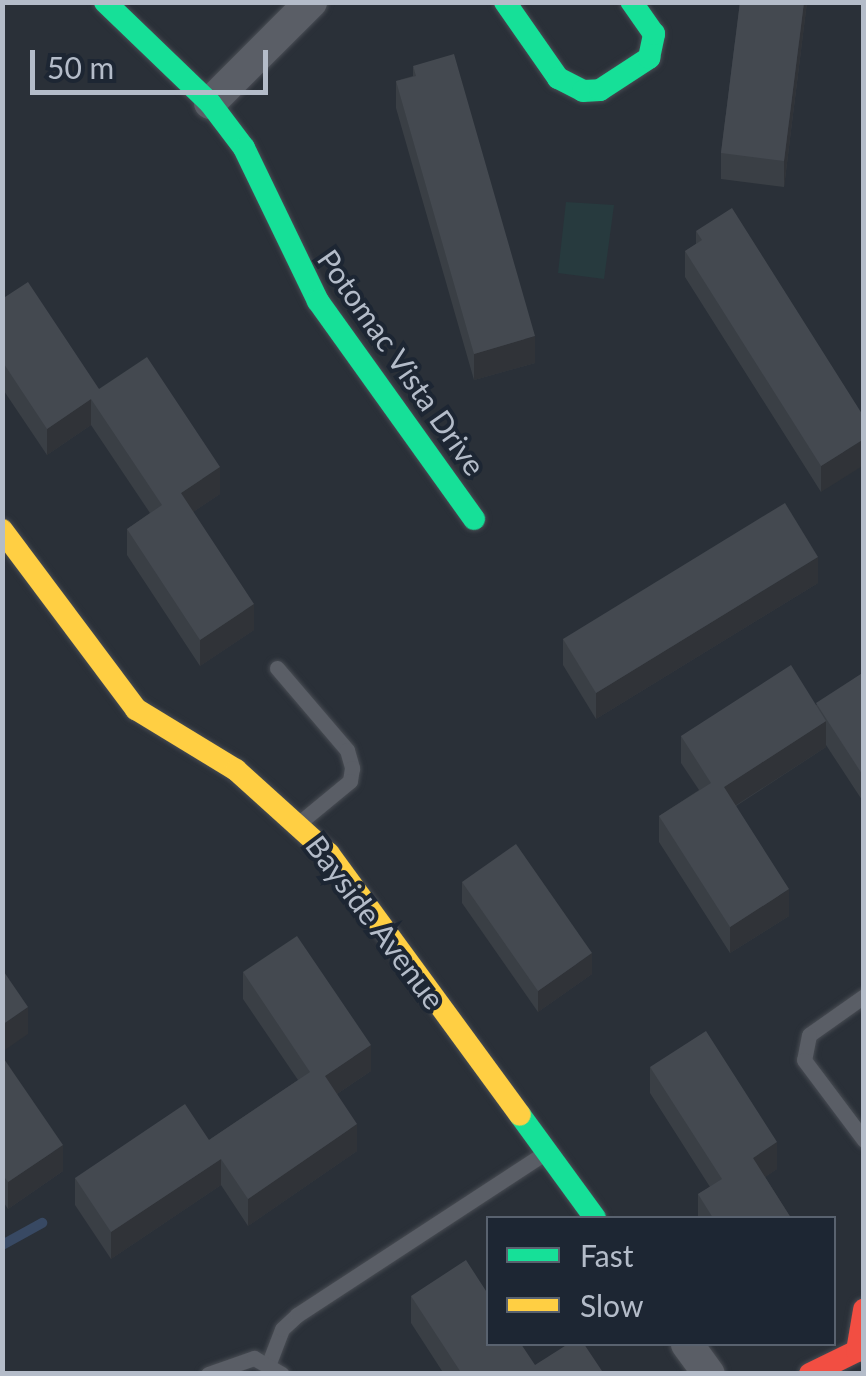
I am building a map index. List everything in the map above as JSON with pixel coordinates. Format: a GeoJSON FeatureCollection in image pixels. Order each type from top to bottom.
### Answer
{"type":"FeatureCollection","features":[{"type":"Feature","properties":{"kind":"street","name":"Potomac Vista Drive"},"geometry":{"type":"LineString","coordinates":[[105,2],[210,103],[244,148],[318,301],[474,518]]}},
{"type":"Feature","properties":{"kind":"street"},"geometry":{"type":"LineString","coordinates":[[210,103],[311,2]]}},
{"type":"Feature","properties":{"kind":"street"},"geometry":{"type":"LineString","coordinates":[[505,2],[558,78],[583,91],[600,90],[648,58],[654,34],[632,2]]}},
{"type":"Feature","properties":{"kind":"street","name":"Bayside Avenue"},"geometry":{"type":"LineString","coordinates":[[2,530],[136,709],[236,770],[300,823],[595,1216]]}},
{"type":"Feature","properties":{"kind":"street"},"geometry":{"type":"LineString","coordinates":[[810,1374],[857,1362],[864,1310]]}},
{"type":"Feature","properties":{"kind":"street"},"geometry":{"type":"LineString","coordinates":[[688,1346],[709,1374]]}},
{"type":"Feature","properties":{"kind":"lane"},"geometry":{"type":"LineString","coordinates":[[277,668],[347,750],[352,768],[350,781],[300,823]]}},
{"type":"Feature","properties":{"kind":"lane"},"geometry":{"type":"LineString","coordinates":[[864,996],[809,1035],[804,1060],[864,1140]]}},
{"type":"Feature","properties":{"kind":"lane"},"geometry":{"type":"LineString","coordinates":[[208,1374],[246,1360],[276,1368],[282,1329],[296,1315],[547,1152]]}},
{"type":"Feature","properties":{"kind":"green space"},"geometry":{"type":"Polygon","coordinates":[[[566,202],[614,205],[604,279],[558,273],[566,202]]]}},
{"type":"Feature","properties":{"kind":"building"},"geometry":{"type":"Polygon","coordinates":[[[740,2],[804,2],[784,161],[721,153],[740,2]]]}},
{"type":"Feature","properties":{"kind":"building"},"geometry":{"type":"Polygon","coordinates":[[[454,54],[535,336],[474,354],[396,81],[416,76],[413,66],[454,54]]]}},
{"type":"Feature","properties":{"kind":"building"},"geometry":{"type":"Polygon","coordinates":[[[732,208],[864,417],[864,439],[821,466],[685,251],[702,240],[696,231],[732,208]]]}},
{"type":"Feature","properties":{"kind":"building"},"geometry":{"type":"Polygon","coordinates":[[[28,282],[99,389],[147,357],[220,467],[181,493],[254,604],[200,640],[127,529],[162,505],[91,399],[47,429],[2,361],[2,299],[28,282]]]}},
{"type":"Feature","properties":{"kind":"building"},"geometry":{"type":"Polygon","coordinates":[[[785,503],[818,557],[596,693],[563,639],[785,503]]]}},
{"type":"Feature","properties":{"kind":"building"},"geometry":{"type":"Polygon","coordinates":[[[791,665],[826,721],[724,787],[789,889],[730,927],[659,816],[711,783],[681,736],[791,665]]]}},
{"type":"Feature","properties":{"kind":"building"},"geometry":{"type":"Polygon","coordinates":[[[864,672],[864,777],[816,703],[864,672]]]}},
{"type":"Feature","properties":{"kind":"building"},"geometry":{"type":"Polygon","coordinates":[[[516,844],[592,953],[538,991],[462,882],[516,844]]]}},
{"type":"Feature","properties":{"kind":"building"},"geometry":{"type":"Polygon","coordinates":[[[297,936],[371,1045],[325,1076],[357,1124],[248,1199],[221,1159],[111,1232],[75,1178],[185,1104],[209,1140],[310,1072],[243,972],[297,936]]]}},
{"type":"Feature","properties":{"kind":"building"},"geometry":{"type":"Polygon","coordinates":[[[2,969],[28,1007],[2,1025],[2,969]]]}},
{"type":"Feature","properties":{"kind":"building"},"geometry":{"type":"Polygon","coordinates":[[[706,1031],[777,1142],[753,1158],[790,1216],[712,1216],[698,1194],[722,1179],[650,1067],[706,1031]]]}},
{"type":"Feature","properties":{"kind":"building"},"geometry":{"type":"Polygon","coordinates":[[[2,1056],[63,1145],[8,1182],[2,1174],[2,1056]]]}},
{"type":"Feature","properties":{"kind":"building"},"geometry":{"type":"Polygon","coordinates":[[[466,1260],[486,1291],[486,1346],[522,1346],[535,1365],[565,1346],[585,1346],[604,1374],[462,1374],[411,1296],[466,1260]]]}},
{"type":"Feature","properties":{"kind":"waterway"},"geometry":{"type":"LineString","coordinates":[[2,1245],[42,1223]]}},
{"type":"Feature","properties":{"kind":"traffic: fast"},"geometry":{"type":"LineString","coordinates":[[105,2],[210,103],[244,148],[318,301],[474,519]]}},
{"type":"Feature","properties":{"kind":"traffic: fast"},"geometry":{"type":"LineString","coordinates":[[505,2],[558,78],[583,91],[600,90],[649,58],[654,34],[632,2]]}},
{"type":"Feature","properties":{"kind":"traffic: fast"},"geometry":{"type":"LineString","coordinates":[[520,1115],[594,1216]]}},
{"type":"Feature","properties":{"kind":"traffic: slow"},"geometry":{"type":"LineString","coordinates":[[2,530],[136,709],[236,770],[329,854],[520,1115]]}},
{"type":"Feature","properties":{"kind":"traffic: jam"},"geometry":{"type":"LineString","coordinates":[[810,1374],[857,1351],[864,1310]]}}]}
